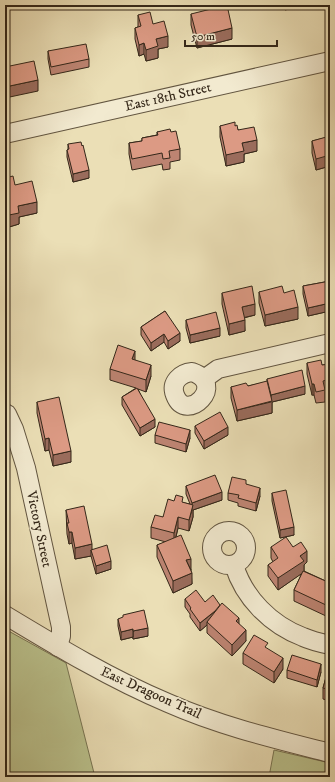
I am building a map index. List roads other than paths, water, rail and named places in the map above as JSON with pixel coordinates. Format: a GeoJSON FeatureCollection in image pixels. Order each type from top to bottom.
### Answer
{"type":"FeatureCollection","features":[{"type":"Feature","properties":{"kind":"street","name":"East 18th Street"},"geometry":{"type":"LineString","coordinates":[[5,134],[330,61]]}},
{"type":"Feature","properties":{"kind":"street"},"geometry":{"type":"LineString","coordinates":[[204,378],[218,369],[330,343]]}},
{"type":"Feature","properties":{"kind":"street","name":"Victory Street"},"geometry":{"type":"LineString","coordinates":[[7,414],[14,429],[37,514],[60,626],[61,636],[58,647]]}},
{"type":"Feature","properties":{"kind":"street"},"geometry":{"type":"LineString","coordinates":[[234,565],[238,578],[248,595],[271,619],[286,629],[303,637],[330,645]]}},
{"type":"Feature","properties":{"kind":"street","name":"East Dragoon Trail"},"geometry":{"type":"LineString","coordinates":[[5,615],[82,661],[169,704],[229,726],[330,753]]}}]}
